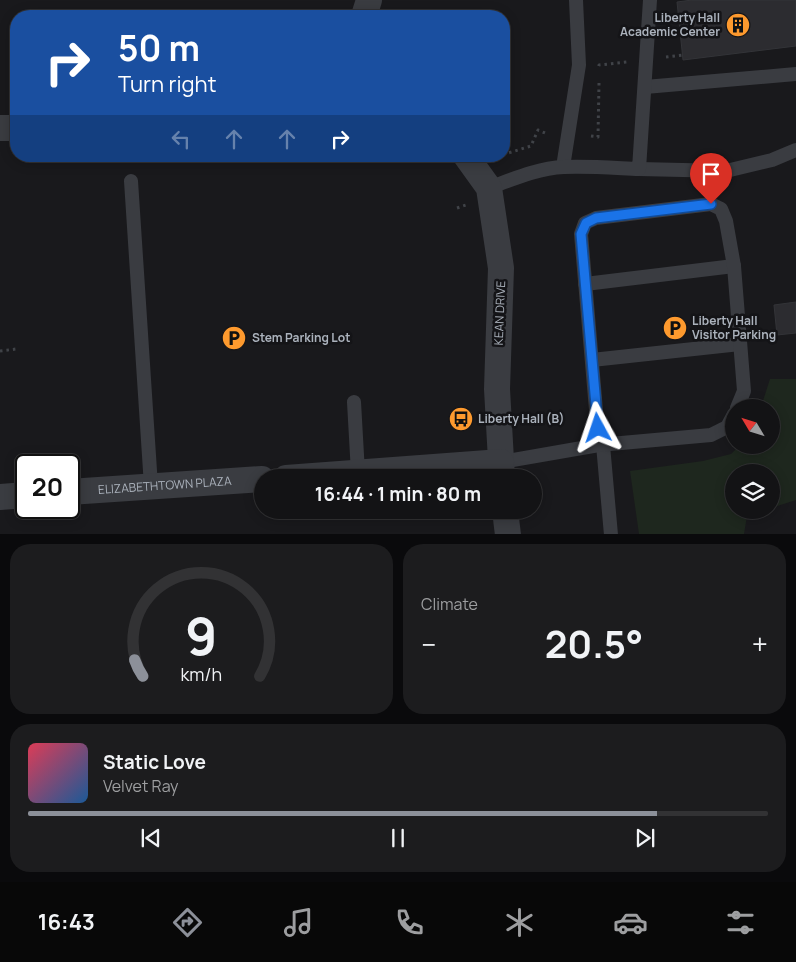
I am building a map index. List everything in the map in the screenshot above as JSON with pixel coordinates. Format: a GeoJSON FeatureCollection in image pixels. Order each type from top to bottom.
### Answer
{"type":"FeatureCollection","features":[{"type":"Feature","properties":{"kind":"street","name":"KEAN DRIVE"},"geometry":{"type":"LineString","coordinates":[[470,162],[489,188],[501,268],[497,389],[501,469]]}},
{"type":"Feature","properties":{"kind":"street","name":"ELIZABETHTOWN PLAZA"},"geometry":{"type":"LineString","coordinates":[[80,491],[254,480]]}},
{"type":"Feature","properties":{"kind":"street"},"geometry":{"type":"LineString","coordinates":[[0,497],[15,496]]}},
{"type":"Feature","properties":{"kind":"street"},"geometry":{"type":"LineString","coordinates":[[506,519],[508,534]]}},
{"type":"Feature","properties":{"kind":"lane"},"geometry":{"type":"LineString","coordinates":[[564,167],[579,65],[576,0]]}},
{"type":"Feature","properties":{"kind":"lane"},"geometry":{"type":"LineString","coordinates":[[639,169],[650,0]]}},
{"type":"Feature","properties":{"kind":"lane"},"geometry":{"type":"LineString","coordinates":[[645,87],[796,74]]}},
{"type":"Feature","properties":{"kind":"lane"},"geometry":{"type":"LineString","coordinates":[[489,188],[514,178],[564,167],[726,171],[772,160],[796,150]]}},
{"type":"Feature","properties":{"kind":"lane"},"geometry":{"type":"LineString","coordinates":[[131,180],[150,486]]}},
{"type":"Feature","properties":{"kind":"lane"},"geometry":{"type":"LineString","coordinates":[[612,534],[585,284],[581,234],[586,223],[596,218],[711,204],[721,209],[726,221],[734,266],[744,391],[741,399]]}},
{"type":"Feature","properties":{"kind":"lane"},"geometry":{"type":"LineString","coordinates":[[585,284],[734,266]]}},
{"type":"Feature","properties":{"kind":"lane"},"geometry":{"type":"LineString","coordinates":[[592,360],[740,344]]}},
{"type":"Feature","properties":{"kind":"lane"},"geometry":{"type":"LineString","coordinates":[[354,402],[358,469]]}},
{"type":"Feature","properties":{"kind":"lane"},"geometry":{"type":"LineString","coordinates":[[505,469],[601,445],[710,435],[725,428]]}},
{"type":"Feature","properties":{"kind":"path"},"geometry":{"type":"LineString","coordinates":[[663,58],[683,55]]}},
{"type":"Feature","properties":{"kind":"path"},"geometry":{"type":"LineString","coordinates":[[591,136],[598,137],[599,65],[630,61]]}},
{"type":"Feature","properties":{"kind":"path"},"geometry":{"type":"LineString","coordinates":[[510,152],[530,146],[538,130],[545,133]]}},
{"type":"Feature","properties":{"kind":"path"},"geometry":{"type":"LineString","coordinates":[[0,351],[16,350]]}},
{"type":"Feature","properties":{"kind":"shaded area"},"geometry":{"type":"Polygon","coordinates":[[[770,379],[796,379],[796,500],[780,505],[780,464],[725,464],[725,519],[746,519],[744,534],[639,534],[630,471],[703,461],[731,454],[780,454],[780,399],[764,399],[770,379]]]}},
{"type":"Feature","properties":{"kind":"building","name":"Liberty Hall Academic Center"},"geometry":{"type":"Polygon","coordinates":[[[692,0],[796,0],[796,46],[683,60],[677,2],[692,0]]]}},
{"type":"Feature","properties":{"kind":"building"},"geometry":{"type":"Polygon","coordinates":[[[796,302],[796,333],[777,335],[774,305],[796,302]]]}},
{"type":"Feature","properties":{"kind":"place","name":"Liberty Hall Academic Center"},"geometry":{"type":"Point","coordinates":[738,25]}},
{"type":"Feature","properties":{"kind":"place","name":"Liberty Hall Visitor Parking"},"geometry":{"type":"Point","coordinates":[675,328]}},
{"type":"Feature","properties":{"kind":"place","name":"Stem Parking Lot"},"geometry":{"type":"Point","coordinates":[234,338]}},
{"type":"Feature","properties":{"kind":"place","name":"Liberty Hall (B)"},"geometry":{"type":"Point","coordinates":[461,419]}},
{"type":"Feature","properties":{"kind":"route"},"geometry":{"type":"LineString","coordinates":[[598,428],[581,234],[586,223],[596,218],[711,204]]}}]}
